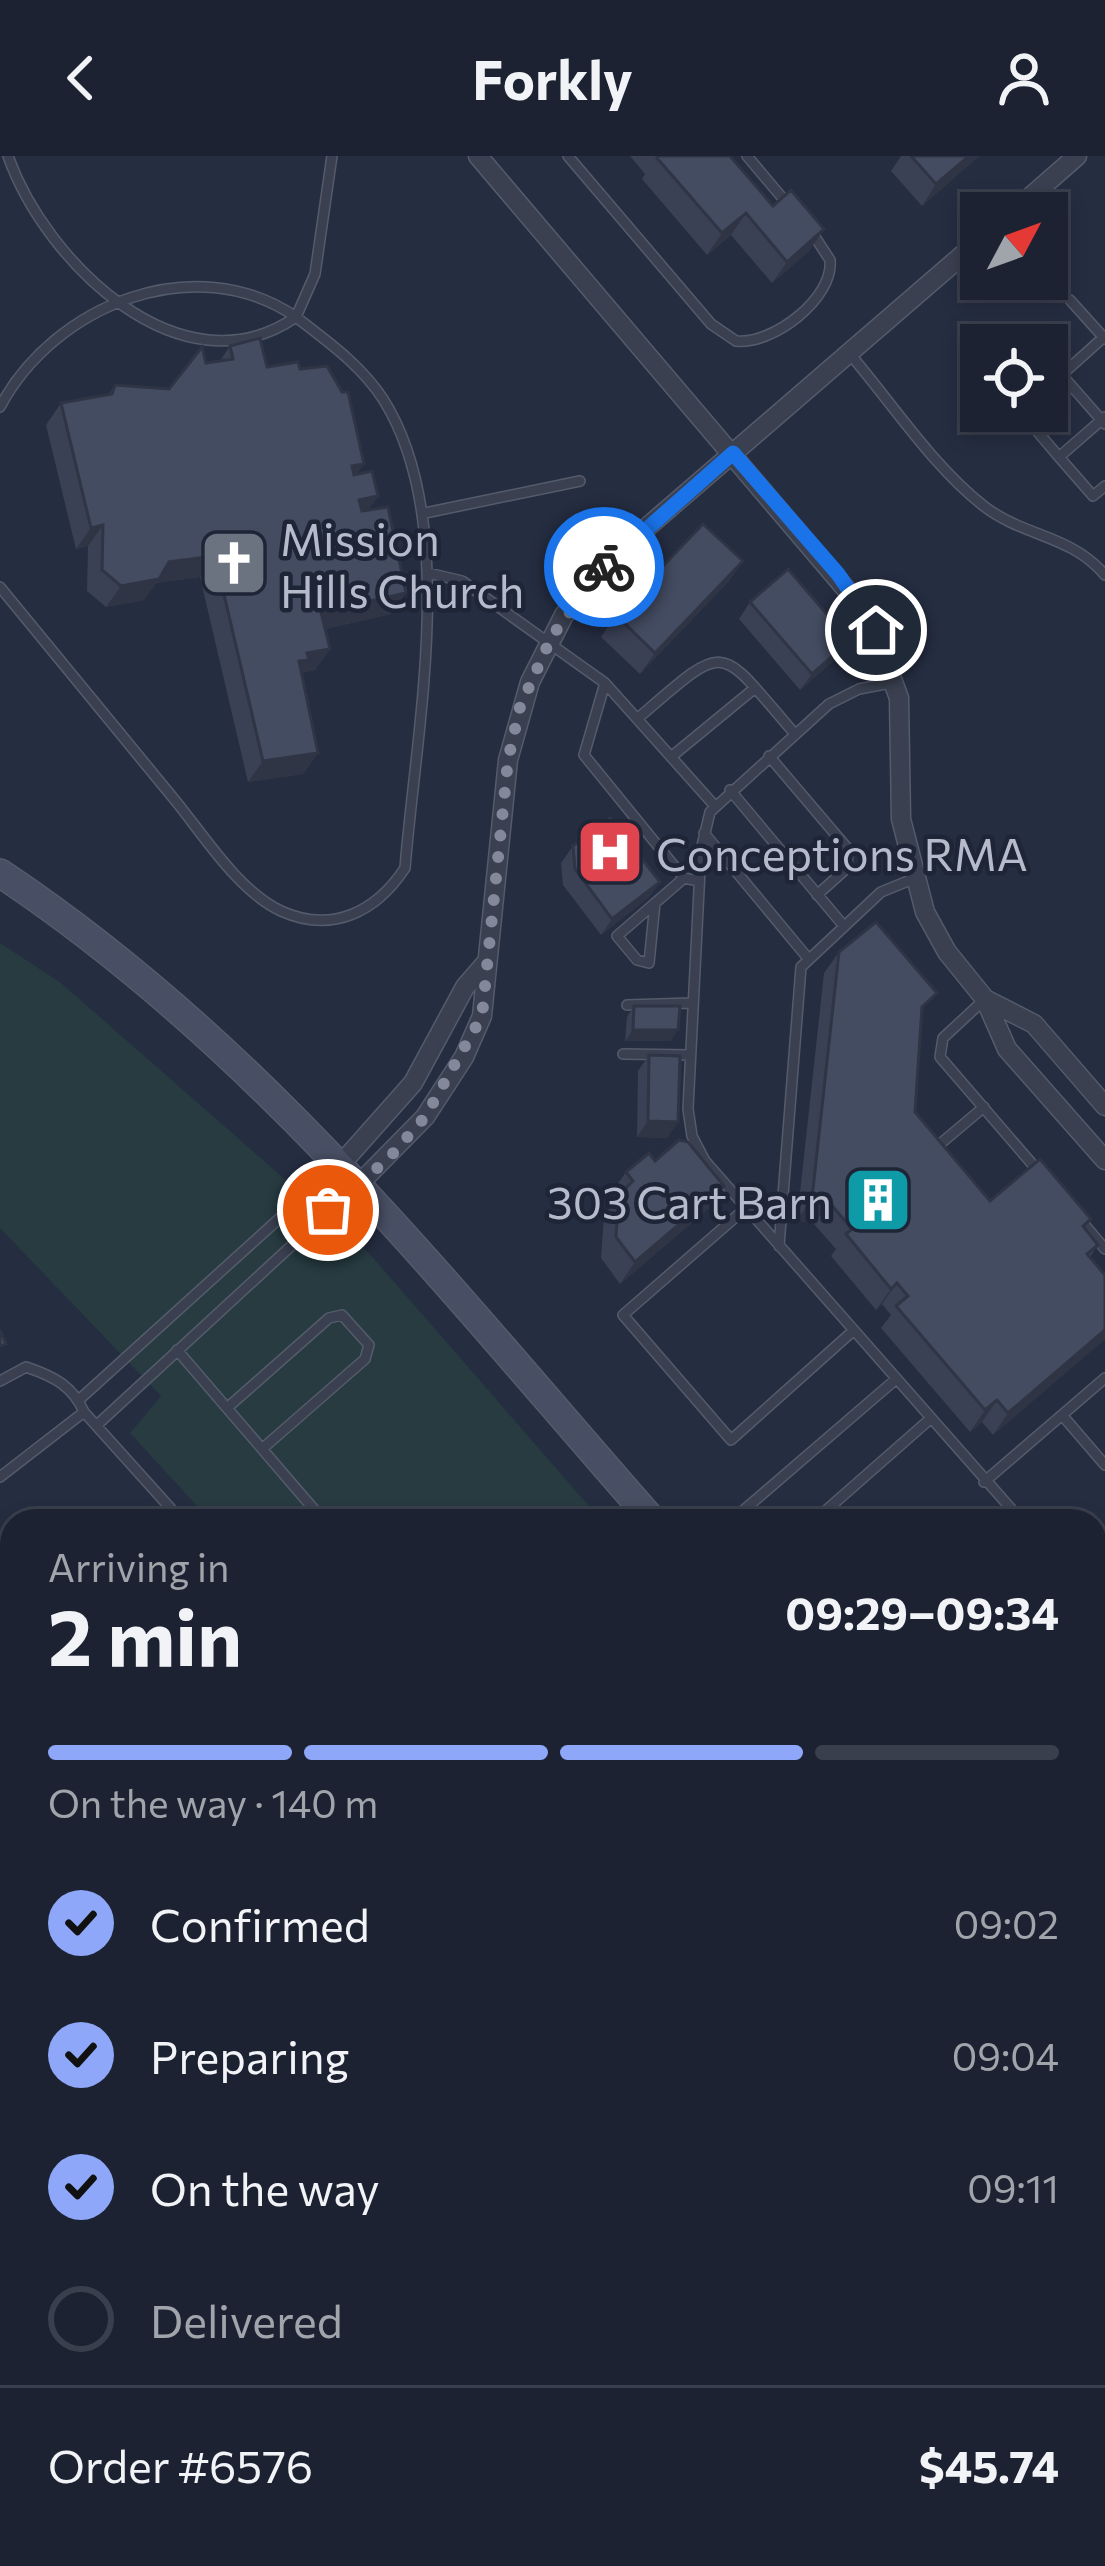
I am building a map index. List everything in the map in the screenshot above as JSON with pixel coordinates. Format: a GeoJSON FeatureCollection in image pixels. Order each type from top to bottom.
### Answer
{"type":"FeatureCollection","features":[{"type":"Feature","properties":{"kind":"main road"},"geometry":{"type":"LineString","coordinates":[[0,873],[107,948],[212,1035],[351,1173],[643,1509]]}},
{"type":"Feature","properties":{"kind":"street"},"geometry":{"type":"LineString","coordinates":[[478,156],[857,599],[876,630],[896,682],[903,736],[901,819],[913,879],[934,930],[986,999],[1007,1049],[1105,1160]]}},
{"type":"Feature","properties":{"kind":"street"},"geometry":{"type":"LineString","coordinates":[[1036,192],[1078,156]]}},
{"type":"Feature","properties":{"kind":"street"},"geometry":{"type":"LineString","coordinates":[[351,1173],[396,1151],[450,1081],[482,1016],[508,760],[520,707],[548,642],[600,571],[960,257]]}},
{"type":"Feature","properties":{"kind":"street"},"geometry":{"type":"LineString","coordinates":[[351,1173],[413,1083],[465,987],[485,964]]}},
{"type":"Feature","properties":{"kind":"street"},"geometry":{"type":"LineString","coordinates":[[986,999],[1034,1024],[1105,1106]]}},
{"type":"Feature","properties":{"kind":"lane"},"geometry":{"type":"LineString","coordinates":[[8,156],[40,223],[116,302],[160,328],[231,341],[270,335],[296,317],[315,274],[332,156]]}},
{"type":"Feature","properties":{"kind":"lane"},"geometry":{"type":"LineString","coordinates":[[568,156],[711,324],[727,338],[747,342],[775,332],[819,294],[831,268],[817,238],[747,156]]}},
{"type":"Feature","properties":{"kind":"lane"},"geometry":{"type":"LineString","coordinates":[[0,407],[15,380],[47,344],[82,317],[116,302],[202,287],[272,301],[350,359],[382,396],[403,436],[425,513],[428,573],[405,868],[369,909],[339,920],[307,920],[277,909],[245,882],[0,586]]}},
{"type":"Feature","properties":{"kind":"lane"},"geometry":{"type":"LineString","coordinates":[[1068,369],[1104,338],[1070,300]]}},
{"type":"Feature","properties":{"kind":"lane"},"geometry":{"type":"LineString","coordinates":[[850,352],[971,494],[1000,517],[1069,543],[1105,575]]}},
{"type":"Feature","properties":{"kind":"lane"},"geometry":{"type":"LineString","coordinates":[[1059,457],[1104,421],[1068,382]]}},
{"type":"Feature","properties":{"kind":"lane"},"geometry":{"type":"LineString","coordinates":[[1038,432],[1093,496],[1105,486]]}},
{"type":"Feature","properties":{"kind":"lane"},"geometry":{"type":"LineString","coordinates":[[425,513],[580,481]]}},
{"type":"Feature","properties":{"kind":"lane"},"geometry":{"type":"LineString","coordinates":[[428,573],[462,581],[605,683],[714,805]]}},
{"type":"Feature","properties":{"kind":"lane"},"geometry":{"type":"LineString","coordinates":[[637,719],[704,662],[723,659],[795,734]]}},
{"type":"Feature","properties":{"kind":"lane"},"geometry":{"type":"LineString","coordinates":[[896,682],[840,697],[714,805],[704,833],[699,881],[689,1055],[692,1136],[746,1208],[1010,1509]]}},
{"type":"Feature","properties":{"kind":"lane"},"geometry":{"type":"LineString","coordinates":[[605,683],[584,755],[684,878],[699,881]]}},
{"type":"Feature","properties":{"kind":"lane"},"geometry":{"type":"LineString","coordinates":[[671,757],[755,688]]}},
{"type":"Feature","properties":{"kind":"lane"},"geometry":{"type":"LineString","coordinates":[[769,756],[848,850],[847,868],[818,895]]}},
{"type":"Feature","properties":{"kind":"lane"},"geometry":{"type":"LineString","coordinates":[[730,790],[843,926]]}},
{"type":"Feature","properties":{"kind":"lane"},"geometry":{"type":"LineString","coordinates":[[704,833],[807,957]]}},
{"type":"Feature","properties":{"kind":"lane"},"geometry":{"type":"LineString","coordinates":[[655,903],[650,963],[637,960],[616,936],[684,878]]}},
{"type":"Feature","properties":{"kind":"lane"},"geometry":{"type":"LineString","coordinates":[[779,1246],[799,982],[807,957],[881,892],[913,879]]}},
{"type":"Feature","properties":{"kind":"lane"},"geometry":{"type":"LineString","coordinates":[[986,999],[943,1038],[940,1057],[1044,1178]]}},
{"type":"Feature","properties":{"kind":"lane"},"geometry":{"type":"LineString","coordinates":[[627,1005],[691,1003]]}},
{"type":"Feature","properties":{"kind":"lane"},"geometry":{"type":"LineString","coordinates":[[623,1054],[689,1055]]}},
{"type":"Feature","properties":{"kind":"lane"},"geometry":{"type":"LineString","coordinates":[[927,1155],[984,1107]]}},
{"type":"Feature","properties":{"kind":"lane"},"geometry":{"type":"LineString","coordinates":[[97,1425],[351,1173]]}},
{"type":"Feature","properties":{"kind":"lane"},"geometry":{"type":"LineString","coordinates":[[81,1398],[304,1190],[351,1173]]}},
{"type":"Feature","properties":{"kind":"lane"},"geometry":{"type":"LineString","coordinates":[[746,1208],[623,1315],[731,1440],[853,1331]]}},
{"type":"Feature","properties":{"kind":"lane"},"geometry":{"type":"LineString","coordinates":[[1075,1213],[1105,1249]]}},
{"type":"Feature","properties":{"kind":"lane"},"geometry":{"type":"LineString","coordinates":[[227,1408],[328,1318],[342,1315],[369,1345],[365,1359],[262,1449]]}},
{"type":"Feature","properties":{"kind":"lane"},"geometry":{"type":"LineString","coordinates":[[177,1350],[314,1509]]}},
{"type":"Feature","properties":{"kind":"lane"},"geometry":{"type":"LineString","coordinates":[[0,1381],[26,1367],[58,1378],[81,1398],[83,1412],[171,1509]]}},
{"type":"Feature","properties":{"kind":"lane"},"geometry":{"type":"LineString","coordinates":[[984,1483],[1105,1378]]}},
{"type":"Feature","properties":{"kind":"lane"},"geometry":{"type":"LineString","coordinates":[[745,1509],[895,1380]]}},
{"type":"Feature","properties":{"kind":"lane"},"geometry":{"type":"LineString","coordinates":[[0,1477],[83,1412]]}},
{"type":"Feature","properties":{"kind":"lane"},"geometry":{"type":"LineString","coordinates":[[1062,1415],[1105,1465]]}},
{"type":"Feature","properties":{"kind":"lane"},"geometry":{"type":"LineString","coordinates":[[828,1509],[929,1420]]}},
{"type":"Feature","properties":{"kind":"shaded area"},"geometry":{"type":"Polygon","coordinates":[[[0,943],[61,983],[369,1253],[592,1509],[200,1509],[130,1433],[161,1396],[0,1228],[0,943]]]}},
{"type":"Feature","properties":{"kind":"building"},"geometry":{"type":"Polygon","coordinates":[[[659,156],[730,156],[773,206],[791,190],[824,229],[787,262],[746,213],[722,233],[659,156]]]}},
{"type":"Feature","properties":{"kind":"building"},"geometry":{"type":"Polygon","coordinates":[[[911,156],[969,156],[936,184],[911,156]]]}},
{"type":"Feature","properties":{"kind":"building","name":"Mission Hills Church"},"geometry":{"type":"Polygon","coordinates":[[[260,338],[267,367],[298,362],[300,369],[327,366],[342,392],[348,392],[364,464],[352,466],[354,475],[372,471],[378,496],[359,500],[362,511],[388,507],[406,593],[321,612],[330,649],[307,653],[309,660],[299,661],[318,753],[263,761],[215,556],[169,562],[159,579],[121,586],[102,570],[103,525],[91,528],[61,403],[112,394],[115,385],[169,389],[202,347],[206,363],[233,359],[230,346],[260,338]]]}},
{"type":"Feature","properties":{"kind":"building"},"geometry":{"type":"Polygon","coordinates":[[[703,524],[743,561],[655,653],[616,615],[703,524]]]}},
{"type":"Feature","properties":{"kind":"building"},"geometry":{"type":"Polygon","coordinates":[[[788,569],[850,641],[812,674],[750,602],[788,569]]]}},
{"type":"Feature","properties":{"kind":"building"},"geometry":{"type":"Polygon","coordinates":[[[610,818],[660,882],[612,919],[575,869],[573,846],[610,818]]]}},
{"type":"Feature","properties":{"kind":"building","name":"303 Cart Barn"},"geometry":{"type":"Polygon","coordinates":[[[876,922],[937,993],[922,1007],[915,1112],[990,1201],[1040,1159],[1091,1219],[1083,1226],[1098,1245],[1087,1254],[1105,1275],[1105,1330],[1008,1413],[997,1400],[985,1410],[896,1306],[908,1296],[897,1283],[891,1289],[846,1234],[852,1229],[829,1202],[812,1198],[839,952],[876,922]]]}},
{"type":"Feature","properties":{"kind":"building"},"geometry":{"type":"Polygon","coordinates":[[[634,1006],[680,1006],[678,1030],[633,1030],[634,1006]]]}},
{"type":"Feature","properties":{"kind":"building"},"geometry":{"type":"Polygon","coordinates":[[[649,1055],[680,1056],[678,1122],[648,1121],[649,1055]]]}},
{"type":"Feature","properties":{"kind":"building"},"geometry":{"type":"Polygon","coordinates":[[[679,1140],[688,1142],[724,1186],[635,1262],[616,1237],[619,1195],[633,1181],[626,1172],[649,1153],[655,1161],[679,1140]]]}},
{"type":"Feature","properties":{"kind":"way so far"},"geometry":{"type":"LineString","coordinates":[[328,1210],[370,1177],[425,1117],[464,1057],[482,1016],[504,792],[520,707],[564,615],[604,567]]}},
{"type":"Feature","properties":{"kind":"place","name":"Mission Hills Church"},"geometry":{"type":"Point","coordinates":[234,563]}},
{"type":"Feature","properties":{"kind":"place","name":"Conceptions RMA"},"geometry":{"type":"Point","coordinates":[610,852]}},
{"type":"Feature","properties":{"kind":"place","name":"303 Cart Barn"},"geometry":{"type":"Point","coordinates":[878,1200]}},
{"type":"Feature","properties":{"kind":"route"},"geometry":{"type":"LineString","coordinates":[[604,567],[733,453],[838,574],[876,630]]}}]}
